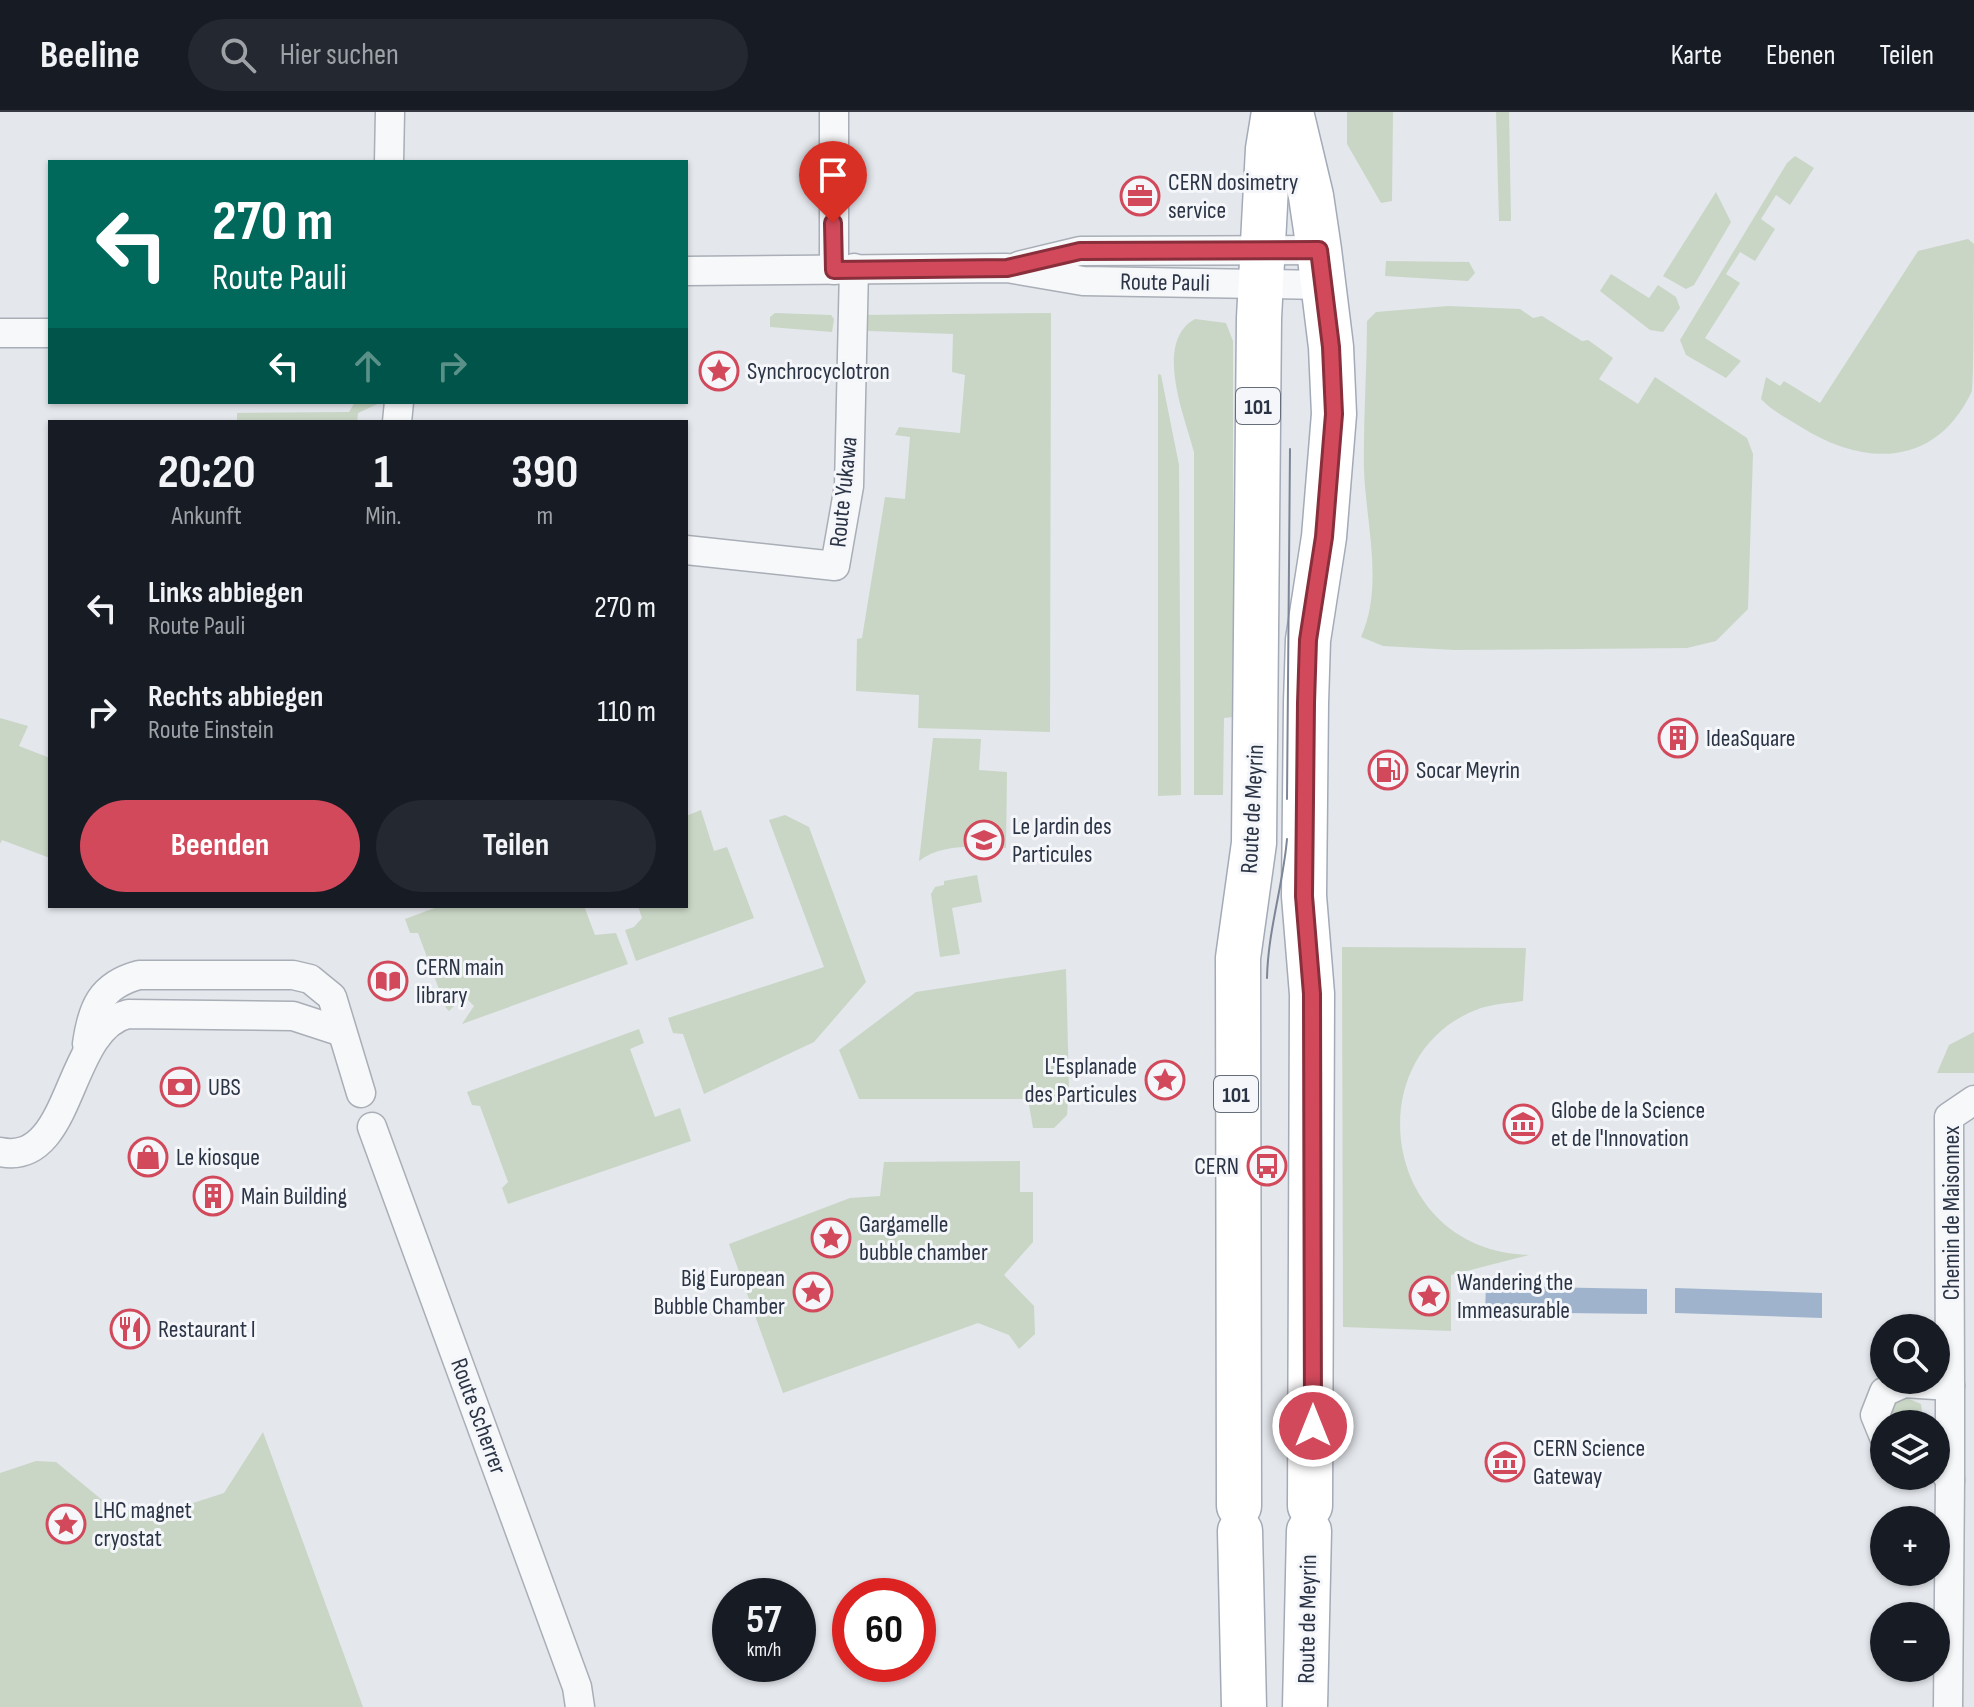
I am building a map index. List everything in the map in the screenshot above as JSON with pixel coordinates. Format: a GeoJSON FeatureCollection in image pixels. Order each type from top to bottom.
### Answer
{"type":"FeatureCollection","features":[{"type":"Feature","properties":{"kind":"main road","name":"Route de Meyrin"},"geometry":{"type":"LineString","coordinates":[[1244,1707],[1236,1031],[1238,958],[1254,843],[1262,266],[1268,149],[1274,112]]}},
{"type":"Feature","properties":{"kind":"main road","name":"Route de Meyrin"},"geometry":{"type":"LineString","coordinates":[[1291,112],[1311,196],[1322,267],[1334,414],[1324,537],[1308,640],[1304,839],[1312,994],[1310,1518],[1305,1707]]}},
{"type":"Feature","properties":{"kind":"street"},"geometry":{"type":"LineString","coordinates":[[389,160],[390,112]]}},
{"type":"Feature","properties":{"kind":"street","name":"Route Yukawa"},"geometry":{"type":"LineString","coordinates":[[688,550],[835,566],[849,486],[844,269],[834,112]]}},
{"type":"Feature","properties":{"kind":"street","name":"Route Pauli"},"geometry":{"type":"LineString","coordinates":[[688,271],[1007,268],[1083,281],[1262,266],[1322,267]]}},
{"type":"Feature","properties":{"kind":"street"},"geometry":{"type":"LineString","coordinates":[[0,333],[48,333]]}},
{"type":"Feature","properties":{"kind":"street"},"geometry":{"type":"LineString","coordinates":[[86,1053],[95,1005],[106,990],[121,980],[139,975],[293,975],[323,988],[337,1008],[361,1093]]}},
{"type":"Feature","properties":{"kind":"street"},"geometry":{"type":"LineString","coordinates":[[255,1016],[275,998],[274,983],[266,975]]}},
{"type":"Feature","properties":{"kind":"street"},"geometry":{"type":"LineString","coordinates":[[0,1152],[30,1147],[49,1132],[62,1112],[98,1031],[113,1018],[128,1014],[293,1016],[342,1032]]}},
{"type":"Feature","properties":{"kind":"street","name":"Chemin de Maisonnex"},"geometry":{"type":"LineString","coordinates":[[1950,1314],[1949,1117],[1974,1100]]}},
{"type":"Feature","properties":{"kind":"street","name":"Route Scherrer"},"geometry":{"type":"LineString","coordinates":[[372,1127],[487,1436],[577,1687],[580,1707]]}},
{"type":"Feature","properties":{"kind":"street","name":"Chemin de Maisonnex"},"geometry":{"type":"LineString","coordinates":[[1943,1490],[1948,1707]]}},
{"type":"Feature","properties":{"kind":"green space"},"geometry":{"type":"Polygon","coordinates":[[[1347,112],[1393,112],[1392,201],[1381,203],[1347,144],[1347,112]]]}},
{"type":"Feature","properties":{"kind":"green space"},"geometry":{"type":"Polygon","coordinates":[[[1496,112],[1509,112],[1511,221],[1499,221],[1496,112]]]}},
{"type":"Feature","properties":{"kind":"green space"},"geometry":{"type":"Polygon","coordinates":[[[1795,156],[1814,168],[1790,205],[1776,195],[1761,219],[1775,229],[1755,261],[1740,252],[1726,274],[1740,283],[1705,338],[1741,361],[1726,378],[1686,355],[1680,340],[1787,163],[1795,156]]]}},
{"type":"Feature","properties":{"kind":"green space"},"geometry":{"type":"Polygon","coordinates":[[[1716,192],[1731,222],[1694,285],[1686,289],[1663,276],[1716,192]]]}},
{"type":"Feature","properties":{"kind":"green space"},"geometry":{"type":"Polygon","coordinates":[[[1968,239],[1974,244],[1972,391],[1957,416],[1939,435],[1919,447],[1897,453],[1849,449],[1801,427],[1761,399],[1766,377],[1780,386],[1784,381],[1820,403],[1918,251],[1968,239]]]}},
{"type":"Feature","properties":{"kind":"green space"},"geometry":{"type":"Polygon","coordinates":[[[1386,261],[1469,262],[1475,273],[1468,281],[1385,276],[1386,261]]]}},
{"type":"Feature","properties":{"kind":"green space"},"geometry":{"type":"Polygon","coordinates":[[[1611,274],[1649,298],[1658,285],[1676,297],[1680,308],[1663,332],[1650,330],[1600,291],[1611,274]]]}},
{"type":"Feature","properties":{"kind":"green space"},"geometry":{"type":"Polygon","coordinates":[[[1448,306],[1520,309],[1533,318],[1542,316],[1582,341],[1588,340],[1613,358],[1599,379],[1638,404],[1655,377],[1747,438],[1753,454],[1748,609],[1716,641],[1687,648],[1455,650],[1383,646],[1361,637],[1368,617],[1373,576],[1364,470],[1367,321],[1376,312],[1448,306]]]}},
{"type":"Feature","properties":{"kind":"green space"},"geometry":{"type":"Polygon","coordinates":[[[775,313],[831,315],[834,319],[832,332],[770,327],[770,317],[775,313]]]}},
{"type":"Feature","properties":{"kind":"green space"},"geometry":{"type":"Polygon","coordinates":[[[1051,313],[1050,732],[918,728],[919,695],[856,691],[857,639],[862,638],[885,497],[905,499],[910,437],[895,435],[899,427],[960,433],[965,375],[952,372],[953,334],[869,331],[862,327],[861,315],[1051,313]]]}},
{"type":"Feature","properties":{"kind":"green space"},"geometry":{"type":"Polygon","coordinates":[[[1195,319],[1226,323],[1233,341],[1233,717],[1224,718],[1223,795],[1194,795],[1194,452],[1179,401],[1174,362],[1176,345],[1183,330],[1195,319]]]}},
{"type":"Feature","properties":{"kind":"green space"},"geometry":{"type":"Polygon","coordinates":[[[1158,374],[1161,375],[1179,465],[1181,795],[1158,796],[1158,374]]]}},
{"type":"Feature","properties":{"kind":"green space"},"geometry":{"type":"Polygon","coordinates":[[[354,404],[378,404],[358,413],[357,420],[237,420],[237,413],[349,412],[354,404]]]}},
{"type":"Feature","properties":{"kind":"green space"},"geometry":{"type":"Polygon","coordinates":[[[0,718],[28,726],[19,746],[48,757],[48,857],[2,840],[0,844],[0,718]]]}},
{"type":"Feature","properties":{"kind":"green space"},"geometry":{"type":"Polygon","coordinates":[[[933,738],[981,739],[979,770],[1007,772],[1006,848],[949,848],[919,861],[933,738]]]}},
{"type":"Feature","properties":{"kind":"green space"},"geometry":{"type":"Polygon","coordinates":[[[701,810],[714,851],[727,847],[754,918],[636,961],[625,930],[634,927],[642,918],[639,908],[688,908],[688,815],[701,810]]]}},
{"type":"Feature","properties":{"kind":"green space"},"geometry":{"type":"Polygon","coordinates":[[[785,815],[809,827],[866,982],[814,1042],[704,1094],[683,1034],[673,1033],[668,1018],[824,967],[769,820],[785,815]]]}},
{"type":"Feature","properties":{"kind":"green space"},"geometry":{"type":"Polygon","coordinates":[[[977,875],[982,902],[952,908],[960,954],[940,957],[931,894],[935,887],[944,885],[944,881],[977,875]]]}},
{"type":"Feature","properties":{"kind":"green space"},"geometry":{"type":"Polygon","coordinates":[[[435,908],[585,908],[595,935],[616,933],[628,964],[462,1024],[474,1006],[464,996],[449,1011],[446,1008],[418,933],[410,933],[405,919],[435,908]]]}},
{"type":"Feature","properties":{"kind":"green space"},"geometry":{"type":"Polygon","coordinates":[[[1342,947],[1526,948],[1523,1001],[1481,1008],[1441,1031],[1414,1065],[1402,1104],[1402,1146],[1415,1187],[1441,1221],[1479,1245],[1529,1255],[1451,1275],[1451,1331],[1343,1327],[1342,947]]]}},
{"type":"Feature","properties":{"kind":"green space"},"geometry":{"type":"Polygon","coordinates":[[[1066,969],[1067,1115],[1054,1128],[1033,1128],[1028,1099],[859,1099],[839,1050],[916,992],[1066,969]]]}},
{"type":"Feature","properties":{"kind":"green space"},"geometry":{"type":"Polygon","coordinates":[[[639,1029],[644,1043],[630,1049],[655,1117],[680,1108],[691,1141],[508,1204],[502,1188],[508,1182],[480,1106],[472,1105],[467,1092],[639,1029]]]}},
{"type":"Feature","properties":{"kind":"green space"},"geometry":{"type":"Polygon","coordinates":[[[1974,1032],[1974,1073],[1937,1073],[1949,1045],[1974,1032]]]}},
{"type":"Feature","properties":{"kind":"green space"},"geometry":{"type":"Polygon","coordinates":[[[1020,1161],[1020,1192],[1033,1192],[1033,1242],[1004,1275],[1034,1306],[1035,1334],[1019,1349],[1009,1335],[978,1323],[783,1393],[729,1244],[850,1198],[880,1196],[884,1162],[1020,1161]]]}},
{"type":"Feature","properties":{"kind":"green space"},"geometry":{"type":"Polygon","coordinates":[[[1907,1398],[1921,1404],[1922,1410],[1891,1410],[1897,1401],[1907,1398]]]}},
{"type":"Feature","properties":{"kind":"green space"},"geometry":{"type":"Polygon","coordinates":[[[263,1432],[363,1707],[0,1707],[0,1473],[36,1461],[56,1462],[112,1508],[156,1515],[224,1493],[263,1432]]]}},
{"type":"Feature","properties":{"kind":"water"},"geometry":{"type":"Polygon","coordinates":[[[1486,1286],[1647,1289],[1647,1314],[1485,1312],[1486,1286]]]}},
{"type":"Feature","properties":{"kind":"water"},"geometry":{"type":"Polygon","coordinates":[[[1675,1288],[1822,1293],[1822,1318],[1675,1313],[1675,1288]]]}},
{"type":"Feature","properties":{"kind":"tram line"},"geometry":{"type":"LineString","coordinates":[[1287,799],[1290,449]]}},
{"type":"Feature","properties":{"kind":"tram line"},"geometry":{"type":"LineString","coordinates":[[1267,978],[1287,839]]}},
{"type":"Feature","properties":{"kind":"place","name":"CERN dosimetry service"},"geometry":{"type":"Point","coordinates":[1140,196]}},
{"type":"Feature","properties":{"kind":"place","name":"Synchrocyclotron"},"geometry":{"type":"Point","coordinates":[719,371]}},
{"type":"Feature","properties":{"kind":"place","name":"IdeaSquare"},"geometry":{"type":"Point","coordinates":[1678,738]}},
{"type":"Feature","properties":{"kind":"place","name":"Socar Meyrin"},"geometry":{"type":"Point","coordinates":[1388,770]}},
{"type":"Feature","properties":{"kind":"place","name":"Le Jardin des Particules"},"geometry":{"type":"Point","coordinates":[984,840]}},
{"type":"Feature","properties":{"kind":"place","name":"CERN main library"},"geometry":{"type":"Point","coordinates":[388,981]}},
{"type":"Feature","properties":{"kind":"place","name":"L'Esplanade des Particules"},"geometry":{"type":"Point","coordinates":[1165,1080]}},
{"type":"Feature","properties":{"kind":"place","name":"UBS"},"geometry":{"type":"Point","coordinates":[180,1087]}},
{"type":"Feature","properties":{"kind":"place","name":"Globe de la Science et de l'Innovation"},"geometry":{"type":"Point","coordinates":[1523,1124]}},
{"type":"Feature","properties":{"kind":"place","name":"Le kiosque"},"geometry":{"type":"Point","coordinates":[148,1157]}},
{"type":"Feature","properties":{"kind":"place","name":"CERN"},"geometry":{"type":"Point","coordinates":[1267,1166]}},
{"type":"Feature","properties":{"kind":"place","name":"Main Building"},"geometry":{"type":"Point","coordinates":[213,1196]}},
{"type":"Feature","properties":{"kind":"place","name":"Gargamelle bubble chamber"},"geometry":{"type":"Point","coordinates":[831,1238]}},
{"type":"Feature","properties":{"kind":"place","name":"Big European Bubble Chamber"},"geometry":{"type":"Point","coordinates":[813,1292]}},
{"type":"Feature","properties":{"kind":"place","name":"Wandering the Immeasurable"},"geometry":{"type":"Point","coordinates":[1429,1296]}},
{"type":"Feature","properties":{"kind":"place","name":"Restaurant I"},"geometry":{"type":"Point","coordinates":[130,1329]}},
{"type":"Feature","properties":{"kind":"place","name":"CERN Science Gateway"},"geometry":{"type":"Point","coordinates":[1505,1462]}},
{"type":"Feature","properties":{"kind":"place","name":"LHC magnet cryostat"},"geometry":{"type":"Point","coordinates":[66,1524]}},
{"type":"Feature","properties":{"kind":"route"},"geometry":{"type":"LineString","coordinates":[[833,223],[834,270],[1007,268],[1080,251],[1319,250],[1331,347],[1334,414],[1324,537],[1308,640],[1306,703],[1304,896],[1312,994],[1313,1426]]}}]}
